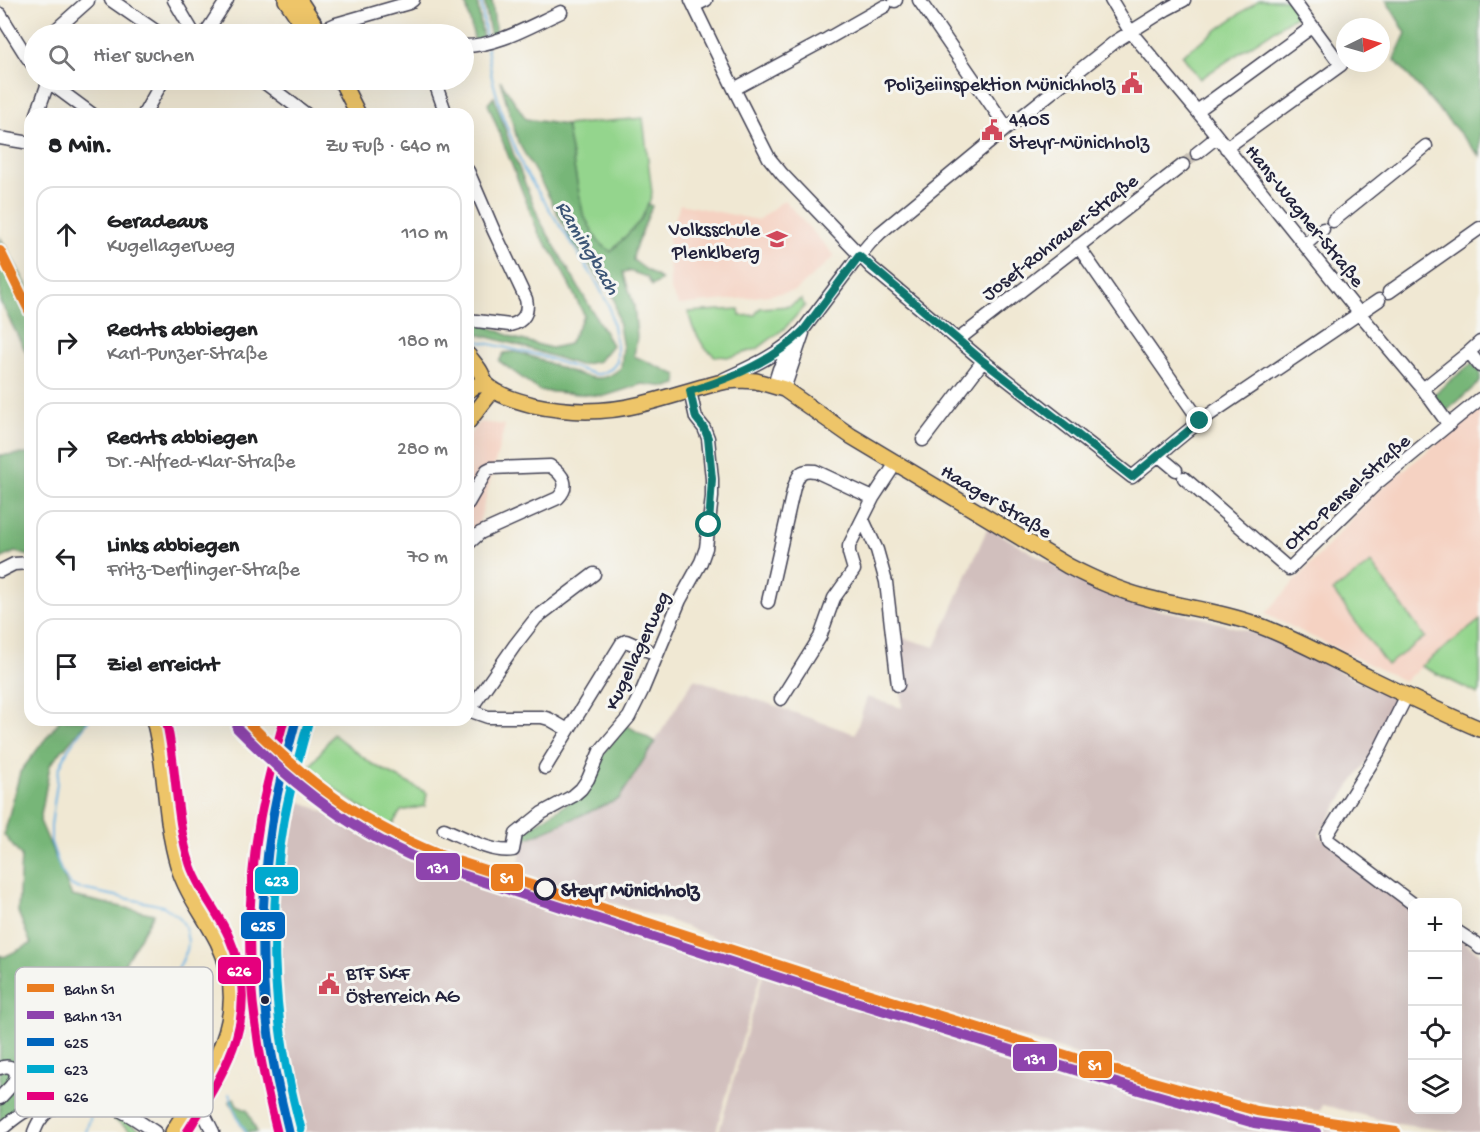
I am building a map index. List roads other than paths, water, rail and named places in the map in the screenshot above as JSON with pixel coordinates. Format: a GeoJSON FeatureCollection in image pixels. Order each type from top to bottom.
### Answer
{"type":"FeatureCollection","features":[{"type":"Feature","properties":{"kind":"main road"},"geometry":{"type":"LineString","coordinates":[[286,0],[307,24]]}},
{"type":"Feature","properties":{"kind":"main road"},"geometry":{"type":"LineString","coordinates":[[299,0],[311,24]]}},
{"type":"Feature","properties":{"kind":"main road"},"geometry":{"type":"LineString","coordinates":[[346,90],[355,108]]}},
{"type":"Feature","properties":{"kind":"main road"},"geometry":{"type":"LineString","coordinates":[[474,367],[480,372],[489,387]]}},
{"type":"Feature","properties":{"kind":"main road","name":"Haager Straße"},"geometry":{"type":"LineString","coordinates":[[489,387],[527,403],[582,411],[622,408],[713,384],[740,380],[756,381],[779,387],[850,436],[1037,549],[1100,582],[1146,598],[1220,614],[1256,625],[1305,645],[1480,729]]}},
{"type":"Feature","properties":{"kind":"main road"},"geometry":{"type":"LineString","coordinates":[[474,387],[489,387]]}},
{"type":"Feature","properties":{"kind":"main road"},"geometry":{"type":"LineString","coordinates":[[474,412],[489,387]]}},
{"type":"Feature","properties":{"kind":"main road"},"geometry":{"type":"LineString","coordinates":[[155,726],[162,759],[170,830],[178,866],[191,896],[216,939],[231,983],[230,1018],[226,1036],[213,1065]]}},
{"type":"Feature","properties":{"kind":"main road"},"geometry":{"type":"LineString","coordinates":[[289,1132],[277,1081],[267,1017],[264,991],[263,916],[272,819],[294,726]]}},
{"type":"Feature","properties":{"kind":"main road"},"geometry":{"type":"LineString","coordinates":[[173,1132],[182,1117]]}},
{"type":"Feature","properties":{"kind":"street"},"geometry":{"type":"LineString","coordinates":[[111,0],[146,24]]}},
{"type":"Feature","properties":{"kind":"street"},"geometry":{"type":"LineString","coordinates":[[174,0],[188,24]]}},
{"type":"Feature","properties":{"kind":"street"},"geometry":{"type":"LineString","coordinates":[[211,24],[227,0]]}},
{"type":"Feature","properties":{"kind":"street"},"geometry":{"type":"LineString","coordinates":[[336,24],[409,3],[412,0]]}},
{"type":"Feature","properties":{"kind":"street"},"geometry":{"type":"LineString","coordinates":[[706,0],[692,3],[770,158],[782,174],[859,256],[983,361],[1132,477],[1200,421],[1379,300]]}},
{"type":"Feature","properties":{"kind":"street"},"geometry":{"type":"LineString","coordinates":[[919,0],[1007,128]]}},
{"type":"Feature","properties":{"kind":"street","name":"Hans-Wagner-Straße"},"geometry":{"type":"LineString","coordinates":[[1111,0],[1130,31],[1423,389],[1449,425]]}},
{"type":"Feature","properties":{"kind":"street"},"geometry":{"type":"LineString","coordinates":[[713,384],[758,364],[794,340],[859,256],[880,233],[1007,128],[1130,31],[1184,0]]}},
{"type":"Feature","properties":{"kind":"street"},"geometry":{"type":"LineString","coordinates":[[1226,148],[1341,65],[1293,0]]}},
{"type":"Feature","properties":{"kind":"street"},"geometry":{"type":"LineString","coordinates":[[62,24],[88,1]]}},
{"type":"Feature","properties":{"kind":"street"},"geometry":{"type":"LineString","coordinates":[[734,89],[892,2]]}},
{"type":"Feature","properties":{"kind":"street"},"geometry":{"type":"LineString","coordinates":[[474,45],[496,41],[561,12]]}},
{"type":"Feature","properties":{"kind":"street"},"geometry":{"type":"LineString","coordinates":[[0,14],[24,47]]}},
{"type":"Feature","properties":{"kind":"street"},"geometry":{"type":"LineString","coordinates":[[1197,111],[1312,27]]}},
{"type":"Feature","properties":{"kind":"street"},"geometry":{"type":"LineString","coordinates":[[39,108],[44,90]]}},
{"type":"Feature","properties":{"kind":"street"},"geometry":{"type":"LineString","coordinates":[[60,90],[85,108]]}},
{"type":"Feature","properties":{"kind":"street"},"geometry":{"type":"LineString","coordinates":[[147,108],[158,90]]}},
{"type":"Feature","properties":{"kind":"street"},"geometry":{"type":"LineString","coordinates":[[274,90],[298,108]]}},
{"type":"Feature","properties":{"kind":"street"},"geometry":{"type":"LineString","coordinates":[[438,90],[445,108]]}},
{"type":"Feature","properties":{"kind":"street"},"geometry":{"type":"LineString","coordinates":[[1197,153],[1218,137]]}},
{"type":"Feature","properties":{"kind":"street"},"geometry":{"type":"LineString","coordinates":[[0,138],[24,142]]}},
{"type":"Feature","properties":{"kind":"street"},"geometry":{"type":"LineString","coordinates":[[1333,221],[1426,146]]}},
{"type":"Feature","properties":{"kind":"street","name":"Josef-Rohrauer-Straße"},"geometry":{"type":"LineString","coordinates":[[959,339],[1183,165]]}},
{"type":"Feature","properties":{"kind":"street"},"geometry":{"type":"LineString","coordinates":[[474,185],[528,306],[526,314],[515,324],[474,321]]}},
{"type":"Feature","properties":{"kind":"street"},"geometry":{"type":"LineString","coordinates":[[1389,292],[1480,228]]}},
{"type":"Feature","properties":{"kind":"street"},"geometry":{"type":"LineString","coordinates":[[1305,245],[1323,229]]}},
{"type":"Feature","properties":{"kind":"street"},"geometry":{"type":"LineString","coordinates":[[1078,246],[1200,421]]}},
{"type":"Feature","properties":{"kind":"street"},"geometry":{"type":"LineString","coordinates":[[779,387],[804,330]]}},
{"type":"Feature","properties":{"kind":"street"},"geometry":{"type":"LineString","coordinates":[[779,387],[779,369],[794,340]]}},
{"type":"Feature","properties":{"kind":"street"},"geometry":{"type":"LineString","coordinates":[[1423,389],[1480,342]]}},
{"type":"Feature","properties":{"kind":"street"},"geometry":{"type":"LineString","coordinates":[[1469,352],[1480,366]]}},
{"type":"Feature","properties":{"kind":"street"},"geometry":{"type":"LineString","coordinates":[[923,440],[983,361]]}},
{"type":"Feature","properties":{"kind":"street","name":"Kugellagerweg"},"geometry":{"type":"LineString","coordinates":[[444,829],[492,849],[505,852],[513,850],[516,834],[542,813],[581,789],[591,776],[600,751],[629,717],[680,600],[706,548],[712,497],[708,438],[696,418],[690,391]]}},
{"type":"Feature","properties":{"kind":"street","name":"Otto-Pensel-Straße"},"geometry":{"type":"LineString","coordinates":[[1158,455],[1289,569],[1377,483],[1480,399]]}},
{"type":"Feature","properties":{"kind":"street"},"geometry":{"type":"LineString","coordinates":[[781,699],[802,669],[820,637],[834,598],[854,570],[849,546],[873,498],[896,463]]}},
{"type":"Feature","properties":{"kind":"street"},"geometry":{"type":"LineString","coordinates":[[474,493],[487,470],[491,468],[546,465],[560,475],[565,489],[558,498],[480,533],[474,538]]}},
{"type":"Feature","properties":{"kind":"street"},"geometry":{"type":"LineString","coordinates":[[768,602],[799,474],[807,470],[815,471],[873,498]]}},
{"type":"Feature","properties":{"kind":"street"},"geometry":{"type":"LineString","coordinates":[[863,520],[877,550],[886,582],[898,685]]}},
{"type":"Feature","properties":{"kind":"street"},"geometry":{"type":"LineString","coordinates":[[0,571],[14,564],[24,564]]}},
{"type":"Feature","properties":{"kind":"street"},"geometry":{"type":"LineString","coordinates":[[474,703],[536,618],[594,574]]}},
{"type":"Feature","properties":{"kind":"street"},"geometry":{"type":"LineString","coordinates":[[545,768],[621,643],[626,641],[649,651]]}},
{"type":"Feature","properties":{"kind":"street"},"geometry":{"type":"LineString","coordinates":[[1407,695],[1378,751],[1327,835],[1328,840],[1408,899]]}},
{"type":"Feature","properties":{"kind":"street"},"geometry":{"type":"LineString","coordinates":[[474,712],[488,717],[542,717],[568,730]]}},
{"type":"Feature","properties":{"kind":"street"},"geometry":{"type":"LineString","coordinates":[[1462,935],[1480,948]]}},
{"type":"Feature","properties":{"kind":"street"},"geometry":{"type":"LineString","coordinates":[[0,1068],[7,1065],[15,1073]]}},
{"type":"Feature","properties":{"kind":"street"},"geometry":{"type":"LineString","coordinates":[[0,1098],[15,1079]]}},
{"type":"Feature","properties":{"kind":"street"},"geometry":{"type":"LineString","coordinates":[[0,1128],[17,1117]]}},
{"type":"Feature","properties":{"kind":"street"},"geometry":{"type":"LineString","coordinates":[[34,1132],[42,1117]]}},
{"type":"Feature","properties":{"kind":"street"},"geometry":{"type":"LineString","coordinates":[[131,1117],[155,1132]]}},
{"type":"Feature","properties":{"kind":"street"},"geometry":{"type":"LineString","coordinates":[[206,1117],[213,1132]]}},
{"type":"Feature","properties":{"kind":"waterway","name":"Ramingbach"},"geometry":{"type":"LineString","coordinates":[[481,0],[486,40]]}},
{"type":"Feature","properties":{"kind":"waterway","name":"Ramingbach"},"geometry":{"type":"LineString","coordinates":[[474,340],[538,355],[594,374],[611,369],[617,362],[617,346],[609,306],[597,283],[524,170],[503,117],[492,78],[487,48]]}},
{"type":"Feature","properties":{"kind":"waterway","name":"Ramingbach"},"geometry":{"type":"LineString","coordinates":[[85,726],[68,749],[59,769],[51,825],[51,842],[61,871],[71,885],[77,888],[163,906],[178,916],[185,926],[188,942],[179,967]]}},
{"type":"Feature","properties":{"kind":"waterway"},"geometry":{"type":"LineString","coordinates":[[178,829],[186,863],[195,887]]}},
{"type":"Feature","properties":{"kind":"waterway"},"geometry":{"type":"LineString","coordinates":[[225,1066],[230,1060],[236,1031]]}},
{"type":"Feature","properties":{"kind":"waterway"},"geometry":{"type":"LineString","coordinates":[[229,1094],[238,1119],[246,1132]]}},
{"type":"Feature","properties":{"kind":"waterway","name":"Ramingbach"},"geometry":{"type":"LineString","coordinates":[[86,1132],[91,1117]]}},
{"type":"Feature","properties":{"kind":"tunnel"},"geometry":{"type":"LineString","coordinates":[[1183,165],[1197,153]]}},
{"type":"Feature","properties":{"kind":"rail line","name":"S1"},"geometry":{"type":"LineString","coordinates":[[0,251],[24,300]]}},
{"type":"Feature","properties":{"kind":"rail line","name":"S1"},"geometry":{"type":"LineString","coordinates":[[252,726],[292,764],[340,802],[393,833],[451,859],[834,983],[1143,1079],[1257,1111],[1396,1132]]}},
{"type":"Feature","properties":{"kind":"rail line","name":"131"},"geometry":{"type":"LineString","coordinates":[[237,728],[282,771],[329,808],[379,840],[435,866],[830,994],[1139,1090],[1254,1123],[1316,1132]]}},
{"type":"Feature","properties":{"kind":"place","name":"Polizeiinspektion Münichholz"},"geometry":{"type":"Point","coordinates":[1132,83]}},
{"type":"Feature","properties":{"kind":"place","name":"4405 Steyr-Münichholz"},"geometry":{"type":"Point","coordinates":[992,130]}},
{"type":"Feature","properties":{"kind":"place","name":"Volksschule Plenklberg"},"geometry":{"type":"Point","coordinates":[777,239]}},
{"type":"Feature","properties":{"kind":"place","name":"Steyr Münichholz"},"geometry":{"type":"Point","coordinates":[545,889]}},
{"type":"Feature","properties":{"kind":"place","name":"BTF SKF Österreich AG"},"geometry":{"type":"Point","coordinates":[329,984]}}]}
